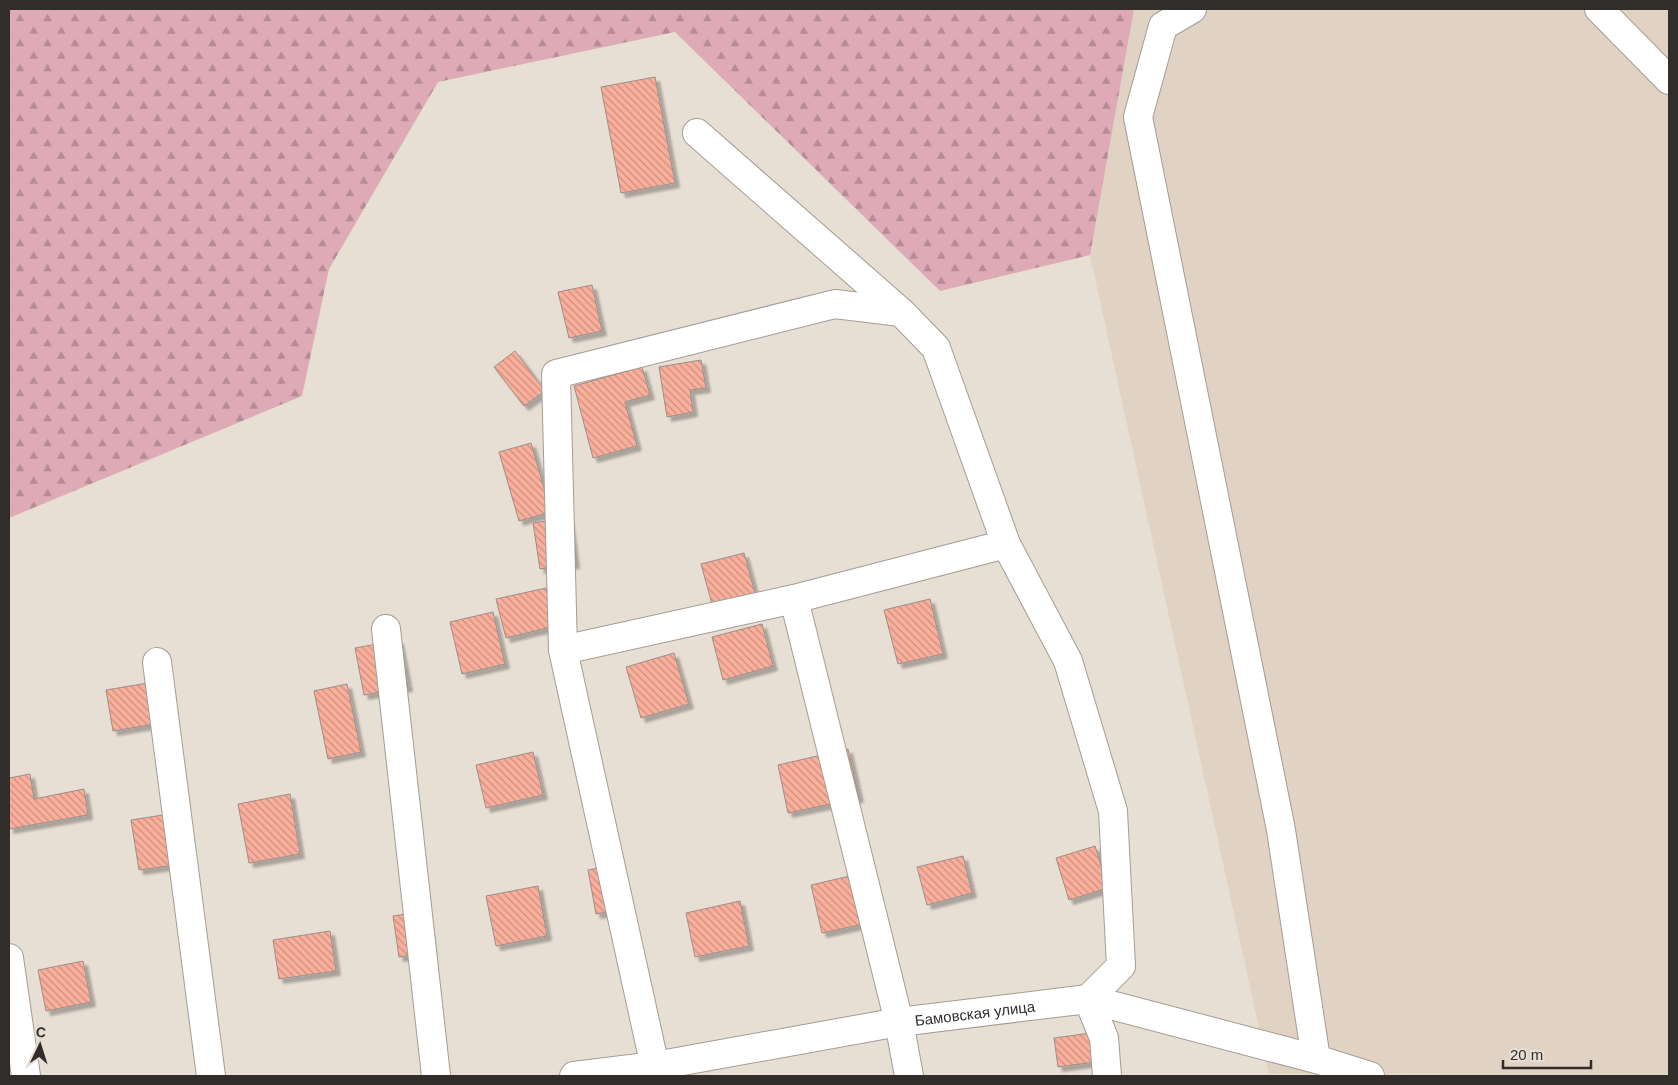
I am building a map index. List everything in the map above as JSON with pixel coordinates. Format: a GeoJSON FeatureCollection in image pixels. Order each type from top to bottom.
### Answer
{"type":"FeatureCollection","features":[{"type":"Feature","properties":{"kind":"street"},"geometry":{"type":"LineString","coordinates":[[1192,9],[1163,26],[1138,117],[1281,830],[1316,1059]]}},
{"type":"Feature","properties":{"kind":"street"},"geometry":{"type":"LineString","coordinates":[[1599,9],[1669,80]]}},
{"type":"Feature","properties":{"kind":"street"},"geometry":{"type":"LineString","coordinates":[[697,133],[901,312],[936,348],[1006,544],[1068,661],[1113,811],[1120,966],[1088,999],[1104,1038],[1107,1076]]}},
{"type":"Feature","properties":{"kind":"street"},"geometry":{"type":"LineString","coordinates":[[656,1071],[563,650],[556,374],[835,304],[901,312]]}},
{"type":"Feature","properties":{"kind":"street"},"geometry":{"type":"LineString","coordinates":[[563,650],[794,599],[1006,544]]}},
{"type":"Feature","properties":{"kind":"street"},"geometry":{"type":"LineString","coordinates":[[794,599],[899,1022],[909,1076]]}},
{"type":"Feature","properties":{"kind":"street"},"geometry":{"type":"LineString","coordinates":[[386,629],[436,1076]]}},
{"type":"Feature","properties":{"kind":"street"},"geometry":{"type":"LineString","coordinates":[[157,662],[210,1076]]}},
{"type":"Feature","properties":{"kind":"street"},"geometry":{"type":"LineString","coordinates":[[9,958],[26,1076]]}},
{"type":"Feature","properties":{"kind":"street","name":"Бамовская улица"},"geometry":{"type":"LineString","coordinates":[[574,1076],[656,1071],[899,1022],[1088,999],[1316,1059],[1370,1076]]}},
{"type":"Feature","properties":{"kind":"shaded area"},"geometry":{"type":"Polygon","coordinates":[[[1134,9],[1669,9],[1669,1075],[1269,1074],[1090,255],[1134,9]]]}},
{"type":"Feature","properties":{"kind":"green space"},"geometry":{"type":"Polygon","coordinates":[[[9,9],[1134,9],[1090,255],[940,291],[675,32],[438,82],[329,269],[302,396],[9,518],[9,9]]]}},
{"type":"Feature","properties":{"kind":"building"},"geometry":{"type":"Polygon","coordinates":[[[655,77],[675,183],[621,193],[601,87],[655,77]]]}},
{"type":"Feature","properties":{"kind":"building"},"geometry":{"type":"Polygon","coordinates":[[[592,285],[602,331],[569,338],[558,292],[592,285]]]}},
{"type":"Feature","properties":{"kind":"building"},"geometry":{"type":"Polygon","coordinates":[[[515,351],[545,391],[524,406],[494,367],[515,351]]]}},
{"type":"Feature","properties":{"kind":"building"},"geometry":{"type":"Polygon","coordinates":[[[701,360],[706,388],[690,390],[693,412],[667,417],[659,367],[701,360]]]}},
{"type":"Feature","properties":{"kind":"building"},"geometry":{"type":"Polygon","coordinates":[[[642,367],[650,395],[625,402],[637,446],[593,458],[574,386],[642,367]]]}},
{"type":"Feature","properties":{"kind":"building"},"geometry":{"type":"Polygon","coordinates":[[[531,443],[551,512],[519,521],[499,452],[531,443]]]}},
{"type":"Feature","properties":{"kind":"building"},"geometry":{"type":"Polygon","coordinates":[[[569,518],[575,564],[540,569],[533,523],[569,518]]]}},
{"type":"Feature","properties":{"kind":"building"},"geometry":{"type":"Polygon","coordinates":[[[744,553],[755,593],[712,604],[701,564],[744,553]]]}},
{"type":"Feature","properties":{"kind":"building"},"geometry":{"type":"Polygon","coordinates":[[[546,588],[555,626],[506,638],[496,599],[546,588]]]}},
{"type":"Feature","properties":{"kind":"building"},"geometry":{"type":"Polygon","coordinates":[[[930,599],[943,654],[898,664],[884,610],[930,599]]]}},
{"type":"Feature","properties":{"kind":"building"},"geometry":{"type":"Polygon","coordinates":[[[493,612],[505,664],[462,674],[450,622],[493,612]]]}},
{"type":"Feature","properties":{"kind":"building"},"geometry":{"type":"Polygon","coordinates":[[[762,624],[773,666],[723,680],[712,637],[762,624]]]}},
{"type":"Feature","properties":{"kind":"building"},"geometry":{"type":"Polygon","coordinates":[[[399,640],[408,687],[364,695],[355,648],[399,640]]]}},
{"type":"Feature","properties":{"kind":"building"},"geometry":{"type":"Polygon","coordinates":[[[674,653],[689,704],[641,718],[626,667],[674,653]]]}},
{"type":"Feature","properties":{"kind":"building"},"geometry":{"type":"Polygon","coordinates":[[[160,681],[167,722],[113,731],[106,690],[160,681]]]}},
{"type":"Feature","properties":{"kind":"building"},"geometry":{"type":"Polygon","coordinates":[[[347,684],[361,752],[328,759],[314,691],[347,684]]]}},
{"type":"Feature","properties":{"kind":"building"},"geometry":{"type":"Polygon","coordinates":[[[848,749],[859,798],[788,813],[778,765],[848,749]]]}},
{"type":"Feature","properties":{"kind":"building"},"geometry":{"type":"Polygon","coordinates":[[[533,752],[543,795],[486,808],[476,765],[533,752]]]}},
{"type":"Feature","properties":{"kind":"building"},"geometry":{"type":"Polygon","coordinates":[[[30,774],[34,799],[84,789],[88,815],[9,829],[9,778],[30,774]]]}},
{"type":"Feature","properties":{"kind":"building"},"geometry":{"type":"Polygon","coordinates":[[[290,794],[300,854],[249,863],[238,804],[290,794]]]}},
{"type":"Feature","properties":{"kind":"building"},"geometry":{"type":"Polygon","coordinates":[[[182,812],[190,863],[139,870],[131,820],[182,812]]]}},
{"type":"Feature","properties":{"kind":"building"},"geometry":{"type":"Polygon","coordinates":[[[1095,846],[1108,888],[1069,900],[1056,858],[1095,846]]]}},
{"type":"Feature","properties":{"kind":"building"},"geometry":{"type":"Polygon","coordinates":[[[963,856],[972,893],[927,905],[917,867],[963,856]]]}},
{"type":"Feature","properties":{"kind":"building"},"geometry":{"type":"Polygon","coordinates":[[[619,864],[628,908],[596,914],[588,870],[619,864]]]}},
{"type":"Feature","properties":{"kind":"building"},"geometry":{"type":"Polygon","coordinates":[[[867,872],[878,921],[822,933],[811,885],[867,872]]]}},
{"type":"Feature","properties":{"kind":"building"},"geometry":{"type":"Polygon","coordinates":[[[538,886],[547,936],[496,946],[486,896],[538,886]]]}},
{"type":"Feature","properties":{"kind":"building"},"geometry":{"type":"Polygon","coordinates":[[[740,901],[749,946],[695,957],[686,913],[740,901]]]}},
{"type":"Feature","properties":{"kind":"building"},"geometry":{"type":"Polygon","coordinates":[[[426,911],[432,952],[399,957],[393,916],[426,911]]]}},
{"type":"Feature","properties":{"kind":"building"},"geometry":{"type":"Polygon","coordinates":[[[330,931],[336,971],[279,979],[273,940],[330,931]]]}},
{"type":"Feature","properties":{"kind":"building"},"geometry":{"type":"Polygon","coordinates":[[[83,961],[91,1002],[46,1011],[38,970],[83,961]]]}},
{"type":"Feature","properties":{"kind":"building"},"geometry":{"type":"Polygon","coordinates":[[[1091,1033],[1095,1062],[1058,1067],[1054,1038],[1091,1033]]]}}]}
